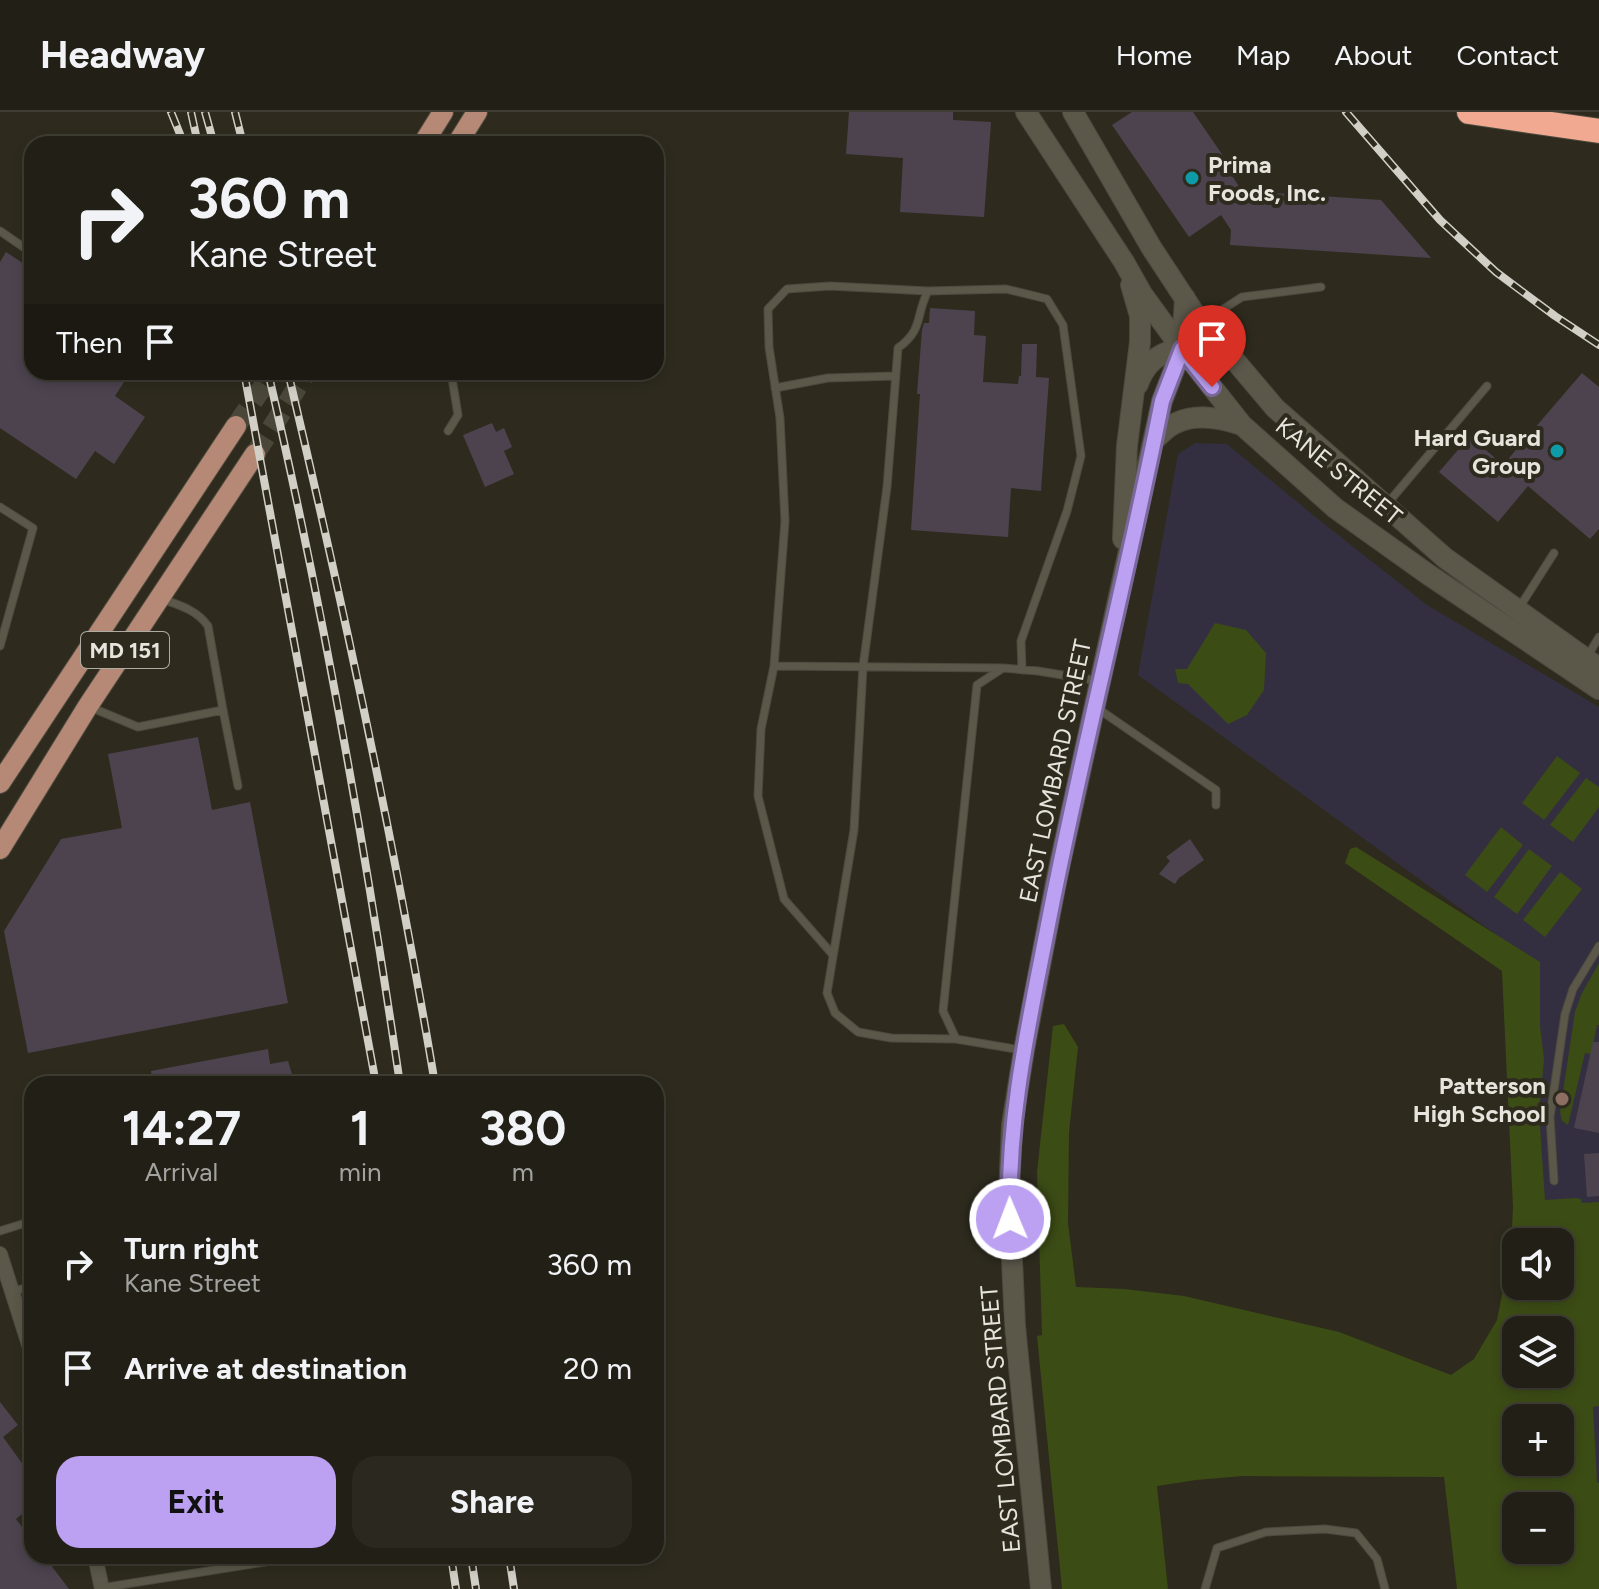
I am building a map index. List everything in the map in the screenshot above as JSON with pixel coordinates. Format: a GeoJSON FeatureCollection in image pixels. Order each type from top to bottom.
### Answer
{"type":"FeatureCollection","features":[{"type":"Feature","properties":{"kind":"highway"},"geometry":{"type":"LineString","coordinates":[[1469,112],[1599,131]]}},
{"type":"Feature","properties":{"kind":"main road"},"geometry":{"type":"LineString","coordinates":[[428,136],[443,112]]}},
{"type":"Feature","properties":{"kind":"main road"},"geometry":{"type":"LineString","coordinates":[[468,136],[477,112]]}},
{"type":"Feature","properties":{"kind":"main road","name":"KANE STREET"},"geometry":{"type":"LineString","coordinates":[[1026,112],[1142,294],[1242,425],[1335,508],[1599,689]]}},
{"type":"Feature","properties":{"kind":"main road","name":"KANE STREET"},"geometry":{"type":"LineString","coordinates":[[1073,112],[1151,247],[1185,298],[1275,408],[1445,558],[1592,664]]}},
{"type":"Feature","properties":{"kind":"main road"},"geometry":{"type":"LineString","coordinates":[[1124,262],[1140,316],[1134,400]]}},
{"type":"Feature","properties":{"kind":"main road","name":"EAST LOMBARD STREET"},"geometry":{"type":"LineString","coordinates":[[1041,1589],[1015,1326],[1009,1193],[1012,1125],[1057,877],[1162,401],[1182,349],[1185,298]]}},
{"type":"Feature","properties":{"kind":"main road"},"geometry":{"type":"LineString","coordinates":[[1134,400],[1139,380],[1148,363],[1160,354],[1221,345]]}},
{"type":"Feature","properties":{"kind":"main road","name":"EAST LOMBARD STREET"},"geometry":{"type":"LineString","coordinates":[[1123,584],[1124,490],[1134,400]]}},
{"type":"Feature","properties":{"kind":"main road"},"geometry":{"type":"LineString","coordinates":[[1154,440],[1173,424],[1190,419],[1211,417],[1242,425]]}},
{"type":"Feature","properties":{"kind":"main road","name":"MD 151"},"geometry":{"type":"LineString","coordinates":[[2,776],[236,426]]}},
{"type":"Feature","properties":{"kind":"main road","name":"MD 151"},"geometry":{"type":"LineString","coordinates":[[0,849],[88,706],[255,454]]}},
{"type":"Feature","properties":{"kind":"main road"},"geometry":{"type":"LineString","coordinates":[[89,648],[115,665]]}},
{"type":"Feature","properties":{"kind":"main road"},"geometry":{"type":"LineString","coordinates":[[2,776],[33,796]]}},
{"type":"Feature","properties":{"kind":"street"},"geometry":{"type":"LineString","coordinates":[[1,1261],[24,1329]]}},
{"type":"Feature","properties":{"kind":"street"},"geometry":{"type":"LineString","coordinates":[[97,1564],[102,1588]]}},
{"type":"Feature","properties":{"kind":"lane"},"geometry":{"type":"LineString","coordinates":[[0,231],[24,248]]}},
{"type":"Feature","properties":{"kind":"lane"},"geometry":{"type":"LineString","coordinates":[[833,955],[784,899],[758,796],[761,729],[774,666],[785,521],[780,418],[769,347],[768,309],[787,289],[830,286],[928,291],[1006,289],[1047,299],[1063,325],[1081,456],[1067,511],[1021,641],[1022,670]]}},
{"type":"Feature","properties":{"kind":"lane"},"geometry":{"type":"LineString","coordinates":[[1202,322],[1242,297],[1321,287]]}},
{"type":"Feature","properties":{"kind":"lane"},"geometry":{"type":"LineString","coordinates":[[928,291],[911,339],[898,348],[887,487],[863,667],[854,830],[827,993],[835,1013],[858,1032],[891,1038],[956,1039],[1024,1050]]}},
{"type":"Feature","properties":{"kind":"lane"},"geometry":{"type":"LineString","coordinates":[[775,388],[828,378],[895,376]]}},
{"type":"Feature","properties":{"kind":"lane"},"geometry":{"type":"LineString","coordinates":[[448,431],[458,415],[452,380]]}},
{"type":"Feature","properties":{"kind":"lane"},"geometry":{"type":"LineString","coordinates":[[1385,506],[1487,386]]}},
{"type":"Feature","properties":{"kind":"lane"},"geometry":{"type":"LineString","coordinates":[[0,507],[33,528],[0,646]]}},
{"type":"Feature","properties":{"kind":"lane"},"geometry":{"type":"LineString","coordinates":[[1518,610],[1554,553]]}},
{"type":"Feature","properties":{"kind":"lane"},"geometry":{"type":"LineString","coordinates":[[160,598],[191,610],[208,626],[238,786]]}},
{"type":"Feature","properties":{"kind":"lane"},"geometry":{"type":"LineString","coordinates":[[1592,664],[1599,637]]}},
{"type":"Feature","properties":{"kind":"lane"},"geometry":{"type":"LineString","coordinates":[[774,666],[1003,668],[1101,681]]}},
{"type":"Feature","properties":{"kind":"lane"},"geometry":{"type":"LineString","coordinates":[[956,1039],[943,1011],[977,685],[1003,668]]}},
{"type":"Feature","properties":{"kind":"lane"},"geometry":{"type":"LineString","coordinates":[[88,706],[138,727],[223,710]]}},
{"type":"Feature","properties":{"kind":"lane"},"geometry":{"type":"LineString","coordinates":[[1095,707],[1216,790],[1216,805]]}},
{"type":"Feature","properties":{"kind":"lane"},"geometry":{"type":"LineString","coordinates":[[1554,1181],[1550,1117],[1565,1014],[1573,989],[1599,946]]}},
{"type":"Feature","properties":{"kind":"lane"},"geometry":{"type":"LineString","coordinates":[[0,1231],[24,1224]]}},
{"type":"Feature","properties":{"kind":"lane"},"geometry":{"type":"LineString","coordinates":[[12,1291],[24,1289]]}},
{"type":"Feature","properties":{"kind":"lane"},"geometry":{"type":"LineString","coordinates":[[1205,1589],[1217,1548],[1266,1532],[1325,1529],[1356,1533],[1377,1559],[1385,1589]]}},
{"type":"Feature","properties":{"kind":"lane"},"geometry":{"type":"LineString","coordinates":[[102,1588],[252,1564]]}},
{"type":"Feature","properties":{"kind":"shaded area","name":"Patterson High School"},"geometry":{"type":"Polygon","coordinates":[[[1195,443],[1227,444],[1427,605],[1599,707],[1599,1589],[1574,1564],[1574,1492],[1560,1492],[1560,1476],[1574,1476],[1574,1404],[1560,1404],[1560,1388],[1574,1388],[1574,1316],[1560,1316],[1560,1300],[1574,1300],[1574,1228],[1528,1228],[1505,941],[1138,675],[1178,454],[1195,443]]]}},
{"type":"Feature","properties":{"kind":"green space"},"geometry":{"type":"Polygon","coordinates":[[[1215,623],[1246,630],[1266,653],[1264,690],[1247,715],[1228,724],[1188,684],[1178,683],[1175,669],[1187,669],[1215,623]]]}},
{"type":"Feature","properties":{"kind":"green space"},"geometry":{"type":"Polygon","coordinates":[[[1557,756],[1580,773],[1544,820],[1522,803],[1557,756]]]}},
{"type":"Feature","properties":{"kind":"green space"},"geometry":{"type":"Polygon","coordinates":[[[1586,778],[1599,787],[1599,807],[1573,842],[1550,825],[1586,778]]]}},
{"type":"Feature","properties":{"kind":"green space"},"geometry":{"type":"Polygon","coordinates":[[[1501,827],[1523,845],[1487,892],[1465,875],[1501,827]]]}},
{"type":"Feature","properties":{"kind":"green space"},"geometry":{"type":"Polygon","coordinates":[[[1356,847],[1540,962],[1540,1026],[1544,1059],[1539,1112],[1545,1200],[1576,1198],[1581,1199],[1582,1203],[1599,1202],[1599,1406],[1593,1407],[1599,1483],[1599,1589],[1457,1589],[1444,1477],[1243,1476],[1157,1486],[1168,1589],[1062,1589],[1037,1336],[1042,1335],[1037,1172],[1053,1026],[1064,1024],[1078,1047],[1069,1132],[1068,1223],[1076,1287],[1184,1296],[1339,1332],[1451,1375],[1474,1359],[1497,1320],[1502,1295],[1502,1300],[1574,1300],[1574,1228],[1512,1228],[1502,971],[1345,863],[1350,849],[1356,847]]]}},
{"type":"Feature","properties":{"kind":"green space"},"geometry":{"type":"Polygon","coordinates":[[[1529,849],[1552,866],[1517,914],[1494,897],[1529,849]]]}},
{"type":"Feature","properties":{"kind":"green space"},"geometry":{"type":"Polygon","coordinates":[[[1560,872],[1582,889],[1545,937],[1523,920],[1560,872]]]}},
{"type":"Feature","properties":{"kind":"green space"},"geometry":{"type":"Polygon","coordinates":[[[1599,963],[1599,1025],[1591,1054],[1585,1053],[1568,1125],[1562,1121],[1560,1112],[1575,1012],[1599,963]]]}},
{"type":"Feature","properties":{"kind":"building"},"geometry":{"type":"Polygon","coordinates":[[[849,112],[953,112],[953,120],[991,122],[984,217],[900,212],[903,158],[846,154],[849,112]]]}},
{"type":"Feature","properties":{"kind":"building","name":"Prima Foods, Inc."},"geometry":{"type":"Polygon","coordinates":[[[1132,112],[1193,112],[1228,163],[1225,165],[1242,191],[1381,200],[1431,258],[1230,245],[1231,230],[1221,215],[1189,237],[1112,125],[1132,112]]]}},
{"type":"Feature","properties":{"kind":"building"},"geometry":{"type":"Polygon","coordinates":[[[6,252],[24,264],[24,380],[121,380],[124,382],[115,396],[145,417],[114,464],[95,451],[76,479],[0,428],[0,262],[6,252]]]}},
{"type":"Feature","properties":{"kind":"building"},"geometry":{"type":"Polygon","coordinates":[[[930,308],[975,311],[974,335],[986,336],[983,382],[1018,384],[1022,344],[1037,344],[1036,377],[1049,378],[1041,491],[1011,488],[1008,537],[911,530],[922,330],[924,323],[929,323],[930,308]]]}},
{"type":"Feature","properties":{"kind":"building","name":"Hard Guard Group"},"geometry":{"type":"Polygon","coordinates":[[[1582,373],[1599,387],[1599,529],[1590,539],[1528,486],[1498,522],[1439,472],[1470,436],[1503,465],[1582,373]]]}},
{"type":"Feature","properties":{"kind":"building"},"geometry":{"type":"Polygon","coordinates":[[[492,423],[496,432],[504,428],[512,447],[504,451],[514,474],[485,487],[463,435],[492,423]]]}},
{"type":"Feature","properties":{"kind":"building"},"geometry":{"type":"Polygon","coordinates":[[[198,737],[212,810],[250,802],[288,1003],[28,1053],[4,931],[61,839],[122,828],[108,754],[198,737]]]}},
{"type":"Feature","properties":{"kind":"building"},"geometry":{"type":"Polygon","coordinates":[[[1190,839],[1204,860],[1175,884],[1159,874],[1170,861],[1166,857],[1190,839]]]}},
{"type":"Feature","properties":{"kind":"building"},"geometry":{"type":"Polygon","coordinates":[[[1593,1042],[1599,1042],[1599,1133],[1574,1128],[1593,1042]]]}},
{"type":"Feature","properties":{"kind":"building"},"geometry":{"type":"Polygon","coordinates":[[[268,1049],[270,1064],[288,1061],[293,1076],[152,1076],[151,1071],[268,1049]]]}},
{"type":"Feature","properties":{"kind":"building"},"geometry":{"type":"Polygon","coordinates":[[[1599,1153],[1599,1196],[1587,1197],[1584,1154],[1599,1153]]]}},
{"type":"Feature","properties":{"kind":"building"},"geometry":{"type":"Polygon","coordinates":[[[0,1402],[18,1425],[3,1437],[24,1466],[24,1512],[16,1519],[24,1530],[24,1564],[50,1564],[69,1589],[0,1589],[0,1402]]]}},
{"type":"Feature","properties":{"kind":"tunnel"},"geometry":{"type":"LineString","coordinates":[[236,426],[268,380]]}},
{"type":"Feature","properties":{"kind":"tunnel"},"geometry":{"type":"LineString","coordinates":[[255,454],[302,380]]}},
{"type":"Feature","properties":{"kind":"railway"},"geometry":{"type":"LineString","coordinates":[[171,112],[181,136]]}},
{"type":"Feature","properties":{"kind":"railway"},"geometry":{"type":"LineString","coordinates":[[191,112],[196,136]]}},
{"type":"Feature","properties":{"kind":"railway"},"geometry":{"type":"LineString","coordinates":[[205,112],[212,136]]}},
{"type":"Feature","properties":{"kind":"railway"},"geometry":{"type":"LineString","coordinates":[[235,112],[241,136]]}},
{"type":"Feature","properties":{"kind":"railway"},"geometry":{"type":"LineString","coordinates":[[1346,112],[1440,220],[1496,272],[1599,345]]}},
{"type":"Feature","properties":{"kind":"railway"},"geometry":{"type":"LineString","coordinates":[[245,380],[375,1076]]}},
{"type":"Feature","properties":{"kind":"railway"},"geometry":{"type":"LineString","coordinates":[[270,380],[342,726],[399,1076]]}},
{"type":"Feature","properties":{"kind":"railway"},"geometry":{"type":"LineString","coordinates":[[290,380],[368,727],[434,1076]]}},
{"type":"Feature","properties":{"kind":"railway"},"geometry":{"type":"LineString","coordinates":[[452,1564],[456,1589]]}},
{"type":"Feature","properties":{"kind":"railway"},"geometry":{"type":"LineString","coordinates":[[472,1564],[476,1589]]}},
{"type":"Feature","properties":{"kind":"railway"},"geometry":{"type":"LineString","coordinates":[[510,1564],[514,1589]]}},
{"type":"Feature","properties":{"kind":"place","name":"Prima Foods, Inc."},"geometry":{"type":"Point","coordinates":[1192,178]}},
{"type":"Feature","properties":{"kind":"place","name":"Hard Guard Group"},"geometry":{"type":"Point","coordinates":[1557,451]}},
{"type":"Feature","properties":{"kind":"place","name":"Patterson High School"},"geometry":{"type":"Point","coordinates":[1562,1099]}},
{"type":"Feature","properties":{"kind":"route"},"geometry":{"type":"LineString","coordinates":[[1010,1219],[1012,1125],[1057,877],[1162,401],[1182,349],[1212,387]]}}]}
